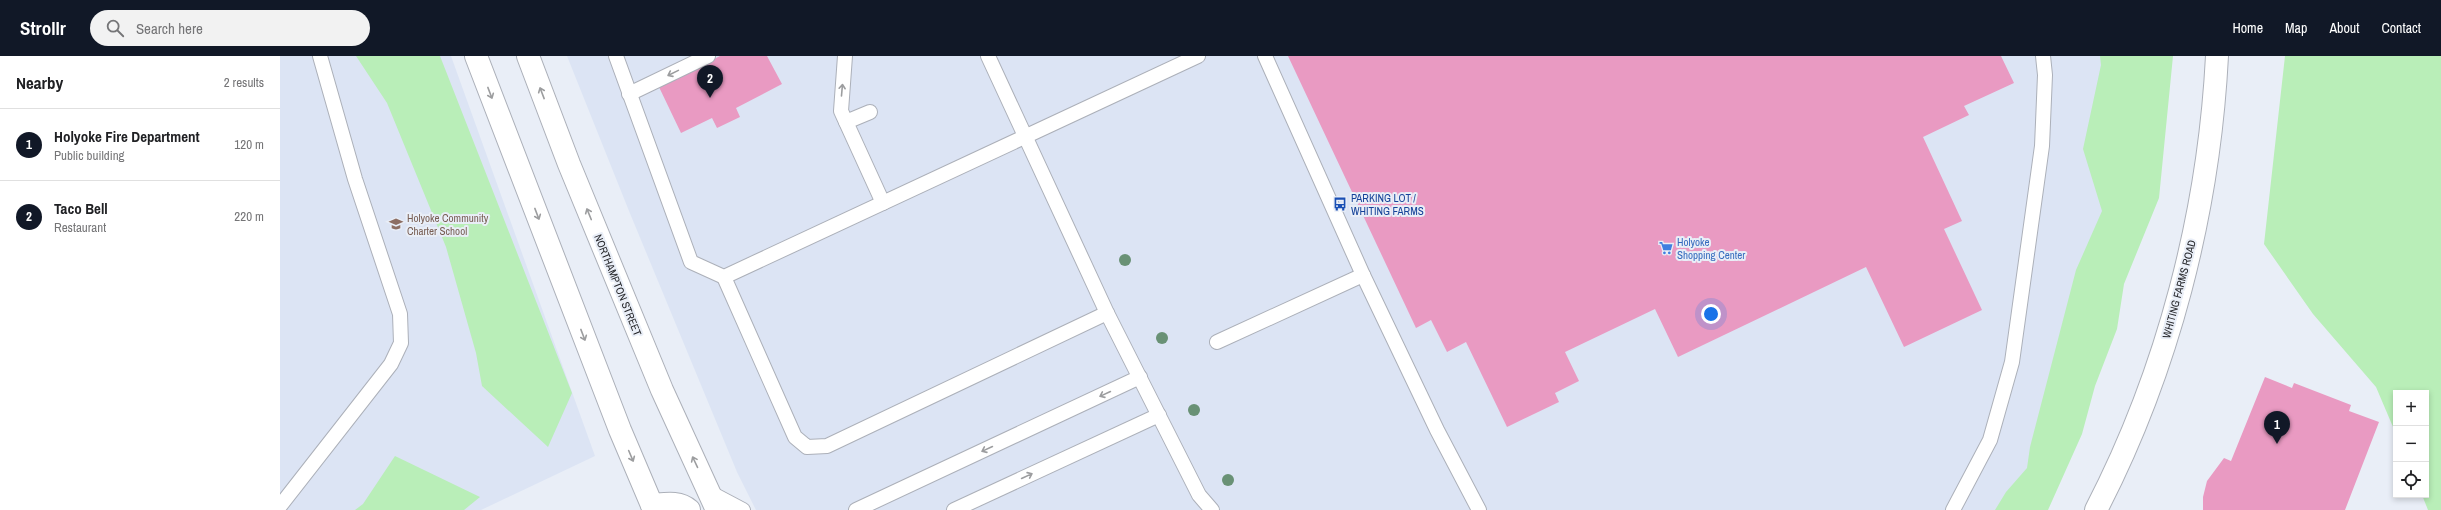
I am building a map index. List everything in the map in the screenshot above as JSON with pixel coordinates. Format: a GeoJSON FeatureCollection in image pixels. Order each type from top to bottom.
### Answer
{"type":"FeatureCollection","features":[{"type":"Feature","properties":{"kind":"main road"},"geometry":{"type":"LineString","coordinates":[[476,56],[649,508],[670,503],[684,506],[689,510]]}},
{"type":"Feature","properties":{"kind":"main road","name":"NORTHAMPTON STREET"},"geometry":{"type":"LineString","coordinates":[[528,56],[569,164],[662,390],[713,501]]}},
{"type":"Feature","properties":{"kind":"main road","name":"WHITING FARMS ROAD"},"geometry":{"type":"LineString","coordinates":[[2101,509],[2153,376],[2186,265],[2199,212],[2211,138],[2217,56]]}},
{"type":"Feature","properties":{"kind":"lane"},"geometry":{"type":"LineString","coordinates":[[280,506],[391,364],[401,343],[400,314],[355,179],[320,56]]}},
{"type":"Feature","properties":{"kind":"lane"},"geometry":{"type":"LineString","coordinates":[[616,56],[691,262],[724,277],[795,437],[807,447],[827,446],[1107,313]]}},
{"type":"Feature","properties":{"kind":"lane"},"geometry":{"type":"LineString","coordinates":[[629,94],[708,56]]}},
{"type":"Feature","properties":{"kind":"lane"},"geometry":{"type":"LineString","coordinates":[[845,56],[840,105],[882,203]]}},
{"type":"Feature","properties":{"kind":"lane"},"geometry":{"type":"LineString","coordinates":[[988,56],[1107,313],[1199,495],[1212,510]]}},
{"type":"Feature","properties":{"kind":"lane"},"geometry":{"type":"LineString","coordinates":[[724,277],[1198,56]]}},
{"type":"Feature","properties":{"kind":"lane"},"geometry":{"type":"LineString","coordinates":[[1265,56],[1363,275],[1437,430],[1479,510]]}},
{"type":"Feature","properties":{"kind":"lane"},"geometry":{"type":"LineString","coordinates":[[1954,510],[1990,440],[2012,362],[2042,146],[2045,75],[2043,56]]}},
{"type":"Feature","properties":{"kind":"lane"},"geometry":{"type":"LineString","coordinates":[[846,122],[870,112]]}},
{"type":"Feature","properties":{"kind":"lane"},"geometry":{"type":"LineString","coordinates":[[1217,342],[1363,275]]}},
{"type":"Feature","properties":{"kind":"lane"},"geometry":{"type":"LineString","coordinates":[[856,510],[1140,377]]}},
{"type":"Feature","properties":{"kind":"lane"},"geometry":{"type":"LineString","coordinates":[[954,510],[1159,415]]}},
{"type":"Feature","properties":{"kind":"lane"},"geometry":{"type":"LineString","coordinates":[[713,501],[743,510]]}},
{"type":"Feature","properties":{"kind":"shaded area","name":"Holyoke Community Charter School"},"geometry":{"type":"Polygon","coordinates":[[[280,56],[451,56],[595,456],[481,510],[280,510],[280,56]]]}},
{"type":"Feature","properties":{"kind":"shaded area","name":"Holyoke Shopping Center"},"geometry":{"type":"Polygon","coordinates":[[[567,56],[2136,56],[2142,74],[2030,510],[756,510],[737,472],[629,211],[567,56]]]}},
{"type":"Feature","properties":{"kind":"green space"},"geometry":{"type":"Polygon","coordinates":[[[356,56],[440,56],[572,393],[548,447],[482,386],[476,353],[446,247],[387,103],[356,56]]]}},
{"type":"Feature","properties":{"kind":"green space"},"geometry":{"type":"Polygon","coordinates":[[[2100,56],[2173,56],[2159,198],[2124,284],[2117,329],[2095,386],[2082,434],[2048,510],[1995,510],[2006,492],[2027,468],[2030,447],[2076,270],[2102,211],[2083,149],[2101,65],[2100,56]]]}},
{"type":"Feature","properties":{"kind":"green space"},"geometry":{"type":"Polygon","coordinates":[[[2285,56],[2441,56],[2441,510],[2428,510],[2423,498],[2429,498],[2429,390],[2393,390],[2393,427],[2376,387],[2313,314],[2264,244],[2285,56]]]}},
{"type":"Feature","properties":{"kind":"green space"},"geometry":{"type":"Polygon","coordinates":[[[395,456],[480,497],[464,510],[355,510],[363,504],[395,456]]]}},
{"type":"Feature","properties":{"kind":"building"},"geometry":{"type":"Polygon","coordinates":[[[720,56],[767,56],[782,84],[736,108],[740,117],[717,128],[712,118],[681,133],[659,87],[720,56]]]}},
{"type":"Feature","properties":{"kind":"building","name":"Holyoke Shopping Center"},"geometry":{"type":"Polygon","coordinates":[[[1288,56],[2001,56],[2014,83],[1964,106],[1969,115],[1923,137],[1962,221],[1944,229],[1982,310],[1904,347],[1866,267],[1678,357],[1655,309],[1565,352],[1579,381],[1555,393],[1559,402],[1507,427],[1466,342],[1447,352],[1431,320],[1416,328],[1288,56]]]}},
{"type":"Feature","properties":{"kind":"building"},"geometry":{"type":"Polygon","coordinates":[[[2265,377],[2292,388],[2294,383],[2351,405],[2349,411],[2379,422],[2345,510],[2203,510],[2203,497],[2207,481],[2224,458],[2231,461],[2265,377]]]}},
{"type":"Feature","properties":{"kind":"place","name":"Taco Bell"},"geometry":{"type":"Point","coordinates":[710,98]}},
{"type":"Feature","properties":{"kind":"place","name":"PARKING LOT / WHITING FARMS"},"geometry":{"type":"Point","coordinates":[1340,204]}},
{"type":"Feature","properties":{"kind":"place","name":"Holyoke Community Charter School"},"geometry":{"type":"Point","coordinates":[396,224]}},
{"type":"Feature","properties":{"kind":"place","name":"Holyoke Shopping Center"},"geometry":{"type":"Point","coordinates":[1666,248]}},
{"type":"Feature","properties":{"kind":"place","name":"Holyoke Fire Department"},"geometry":{"type":"Point","coordinates":[2277,444]}}]}
